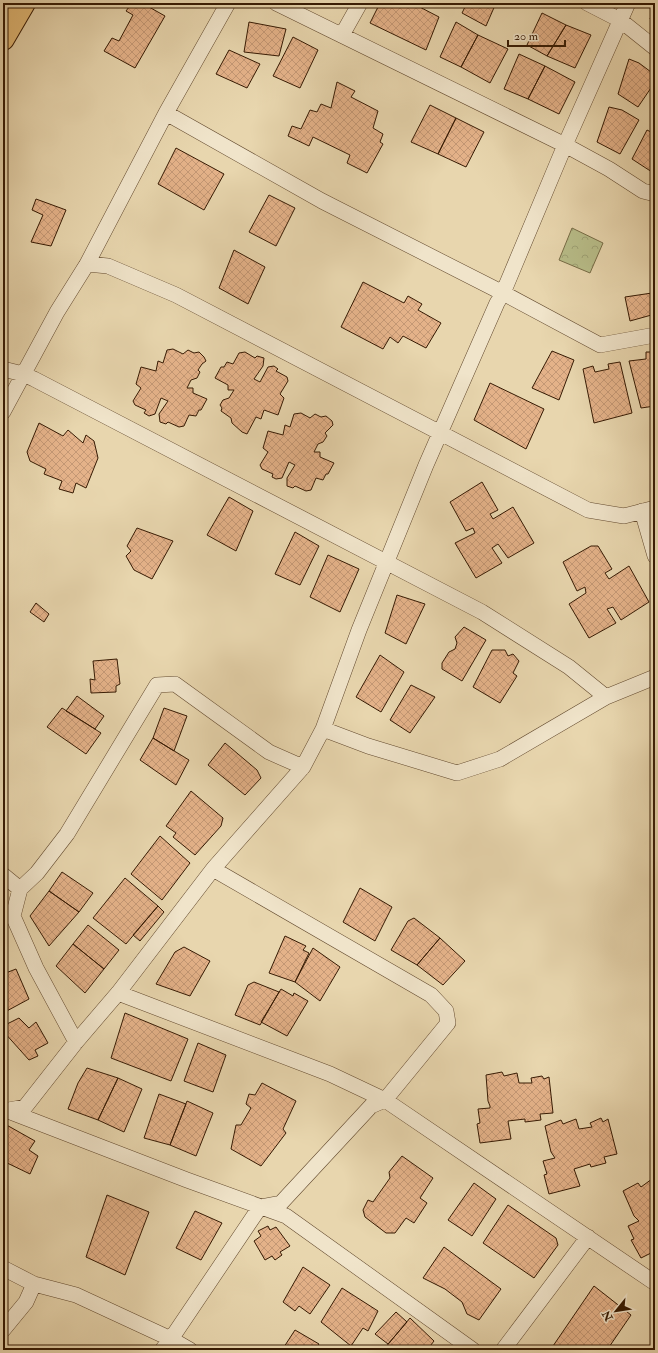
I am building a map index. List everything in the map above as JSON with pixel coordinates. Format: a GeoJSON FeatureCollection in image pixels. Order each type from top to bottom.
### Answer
{"type":"FeatureCollection","features":[{"type":"Feature","properties":{"kind":"highway"},"geometry":{"type":"LineString","coordinates":[[3,39],[24,3]]}},
{"type":"Feature","properties":{"kind":"street"},"geometry":{"type":"LineString","coordinates":[[3,412],[57,312],[87,264],[166,113],[228,3]]}},
{"type":"Feature","properties":{"kind":"street"},"geometry":{"type":"LineString","coordinates":[[276,3],[565,145],[609,169],[643,191],[655,194]]}},
{"type":"Feature","properties":{"kind":"street"},"geometry":{"type":"LineString","coordinates":[[342,35],[360,3]]}},
{"type":"Feature","properties":{"kind":"street"},"geometry":{"type":"LineString","coordinates":[[587,3],[620,20],[655,48]]}},
{"type":"Feature","properties":{"kind":"street"},"geometry":{"type":"LineString","coordinates":[[4,1109],[25,1107],[76,1042],[118,993],[213,869],[303,767],[323,728],[359,630],[426,465],[497,303],[504,293],[565,145],[628,3]]}},
{"type":"Feature","properties":{"kind":"street"},"geometry":{"type":"LineString","coordinates":[[166,113],[322,201],[504,293],[600,345],[655,335]]}},
{"type":"Feature","properties":{"kind":"street"},"geometry":{"type":"LineString","coordinates":[[87,264],[108,266],[176,295],[588,510],[624,516],[648,509],[655,556]]}},
{"type":"Feature","properties":{"kind":"street"},"geometry":{"type":"LineString","coordinates":[[3,369],[23,374],[482,612],[569,667],[606,697]]}},
{"type":"Feature","properties":{"kind":"street"},"geometry":{"type":"LineString","coordinates":[[323,728],[368,746],[457,773],[500,759],[606,697],[655,677]]}},
{"type":"Feature","properties":{"kind":"street"},"geometry":{"type":"LineString","coordinates":[[76,1042],[8,917],[20,889],[37,873],[67,834],[157,685],[175,684],[269,752],[303,767]]}},
{"type":"Feature","properties":{"kind":"street"},"geometry":{"type":"LineString","coordinates":[[167,1344],[260,1207],[281,1203],[371,1106],[385,1100],[448,1023],[446,1011],[431,996],[213,869]]}},
{"type":"Feature","properties":{"kind":"street"},"geometry":{"type":"LineString","coordinates":[[3,875],[20,889]]}},
{"type":"Feature","properties":{"kind":"street"},"geometry":{"type":"LineString","coordinates":[[118,993],[330,1074],[385,1100],[655,1283]]}},
{"type":"Feature","properties":{"kind":"street"},"geometry":{"type":"LineString","coordinates":[[4,1109],[187,1180],[286,1216],[473,1350]]}},
{"type":"Feature","properties":{"kind":"street"},"geometry":{"type":"LineString","coordinates":[[503,1350],[588,1237]]}},
{"type":"Feature","properties":{"kind":"street"},"geometry":{"type":"LineString","coordinates":[[3,1268],[34,1284],[76,1295],[167,1344],[190,1350]]}},
{"type":"Feature","properties":{"kind":"street"},"geometry":{"type":"LineString","coordinates":[[3,1330],[26,1302],[34,1284]]}},
{"type":"Feature","properties":{"kind":"green space"},"geometry":{"type":"Polygon","coordinates":[[[572,228],[603,243],[590,273],[559,260],[572,228]]]}},
{"type":"Feature","properties":{"kind":"building"},"geometry":{"type":"Polygon","coordinates":[[[132,3],[142,3],[165,16],[135,68],[104,51],[112,38],[119,41],[133,15],[126,11],[132,3]]]}},
{"type":"Feature","properties":{"kind":"building"},"geometry":{"type":"Polygon","coordinates":[[[380,3],[412,3],[439,17],[426,50],[370,23],[380,3]]]}},
{"type":"Feature","properties":{"kind":"building"},"geometry":{"type":"Polygon","coordinates":[[[467,3],[496,3],[486,26],[462,13],[467,3]]]}},
{"type":"Feature","properties":{"kind":"building"},"geometry":{"type":"Polygon","coordinates":[[[655,6],[655,22],[650,19],[655,6]]]}},
{"type":"Feature","properties":{"kind":"building"},"geometry":{"type":"Polygon","coordinates":[[[542,13],[566,25],[547,56],[527,45],[542,13]]]}},
{"type":"Feature","properties":{"kind":"building"},"geometry":{"type":"Polygon","coordinates":[[[249,22],[286,29],[279,56],[244,52],[249,22]]]}},
{"type":"Feature","properties":{"kind":"building"},"geometry":{"type":"Polygon","coordinates":[[[456,22],[478,35],[461,67],[440,57],[456,22]]]}},
{"type":"Feature","properties":{"kind":"building"},"geometry":{"type":"Polygon","coordinates":[[[566,25],[591,35],[575,68],[547,56],[566,25]]]}},
{"type":"Feature","properties":{"kind":"building"},"geometry":{"type":"Polygon","coordinates":[[[478,35],[508,49],[490,83],[461,67],[478,35]]]}},
{"type":"Feature","properties":{"kind":"building"},"geometry":{"type":"Polygon","coordinates":[[[293,37],[318,50],[300,88],[273,76],[293,37]]]}},
{"type":"Feature","properties":{"kind":"building"},"geometry":{"type":"Polygon","coordinates":[[[229,50],[260,64],[247,88],[216,74],[229,50]]]}},
{"type":"Feature","properties":{"kind":"building"},"geometry":{"type":"Polygon","coordinates":[[[519,54],[545,66],[528,99],[504,89],[519,54]]]}},
{"type":"Feature","properties":{"kind":"building"},"geometry":{"type":"Polygon","coordinates":[[[629,59],[639,63],[655,75],[655,82],[638,107],[618,94],[629,59]]]}},
{"type":"Feature","properties":{"kind":"building"},"geometry":{"type":"Polygon","coordinates":[[[545,66],[575,82],[559,114],[528,99],[545,66]]]}},
{"type":"Feature","properties":{"kind":"building"},"geometry":{"type":"Polygon","coordinates":[[[337,82],[355,91],[351,97],[378,111],[373,128],[383,134],[380,142],[383,144],[367,173],[347,163],[350,155],[313,137],[309,146],[288,136],[292,126],[301,129],[310,110],[317,112],[321,104],[331,108],[337,82]]]}},
{"type":"Feature","properties":{"kind":"building"},"geometry":{"type":"Polygon","coordinates":[[[430,105],[456,118],[438,154],[411,142],[430,105]]]}},
{"type":"Feature","properties":{"kind":"building"},"geometry":{"type":"Polygon","coordinates":[[[609,107],[622,110],[639,120],[620,154],[597,142],[609,107]]]}},
{"type":"Feature","properties":{"kind":"building"},"geometry":{"type":"Polygon","coordinates":[[[456,118],[484,132],[466,167],[438,154],[456,118]]]}},
{"type":"Feature","properties":{"kind":"building"},"geometry":{"type":"Polygon","coordinates":[[[647,130],[655,134],[655,174],[632,159],[647,130]]]}},
{"type":"Feature","properties":{"kind":"building"},"geometry":{"type":"Polygon","coordinates":[[[176,148],[224,174],[204,210],[158,184],[176,148]]]}},
{"type":"Feature","properties":{"kind":"building"},"geometry":{"type":"Polygon","coordinates":[[[269,195],[295,208],[276,246],[249,232],[269,195]]]}},
{"type":"Feature","properties":{"kind":"building"},"geometry":{"type":"Polygon","coordinates":[[[36,199],[66,210],[51,246],[31,242],[43,215],[32,210],[36,199]]]}},
{"type":"Feature","properties":{"kind":"building"},"geometry":{"type":"Polygon","coordinates":[[[234,250],[265,267],[248,304],[219,288],[234,250]]]}},
{"type":"Feature","properties":{"kind":"building"},"geometry":{"type":"Polygon","coordinates":[[[363,282],[404,303],[408,296],[422,304],[418,310],[441,323],[426,348],[403,336],[398,343],[390,337],[383,349],[341,327],[363,282]]]}},
{"type":"Feature","properties":{"kind":"building"},"geometry":{"type":"Polygon","coordinates":[[[652,293],[655,304],[655,314],[630,321],[625,297],[652,293]]]}},
{"type":"Feature","properties":{"kind":"building"},"geometry":{"type":"Polygon","coordinates":[[[173,349],[183,354],[188,350],[194,353],[199,352],[206,361],[198,370],[200,372],[197,378],[191,380],[187,388],[193,388],[193,393],[207,399],[196,416],[189,415],[184,426],[179,427],[168,422],[166,424],[160,422],[159,414],[168,401],[161,398],[155,414],[149,416],[144,413],[146,410],[135,405],[133,401],[141,388],[136,384],[141,367],[156,371],[158,361],[163,363],[167,350],[173,349]]]}},
{"type":"Feature","properties":{"kind":"building"},"geometry":{"type":"Polygon","coordinates":[[[552,351],[574,360],[559,400],[532,388],[552,351]]]}},
{"type":"Feature","properties":{"kind":"building"},"geometry":{"type":"Polygon","coordinates":[[[245,352],[255,358],[257,356],[264,358],[263,366],[254,379],[260,382],[268,367],[274,366],[278,369],[276,371],[287,377],[288,381],[280,394],[284,398],[278,415],[264,410],[261,419],[256,417],[247,434],[242,432],[232,423],[231,418],[221,411],[222,408],[220,405],[223,400],[229,398],[234,390],[228,390],[228,385],[215,378],[221,367],[224,367],[227,362],[233,364],[239,353],[245,352]]]}},
{"type":"Feature","properties":{"kind":"building"},"geometry":{"type":"Polygon","coordinates":[[[646,352],[655,352],[655,406],[641,408],[629,361],[646,359],[646,352]]]}},
{"type":"Feature","properties":{"kind":"building"},"geometry":{"type":"Polygon","coordinates":[[[620,362],[632,413],[594,423],[583,369],[593,366],[595,372],[609,369],[608,364],[620,362]]]}},
{"type":"Feature","properties":{"kind":"building"},"geometry":{"type":"Polygon","coordinates":[[[490,383],[544,409],[526,449],[474,420],[490,383]]]}},
{"type":"Feature","properties":{"kind":"building"},"geometry":{"type":"Polygon","coordinates":[[[301,413],[310,418],[315,414],[321,417],[326,416],[332,421],[333,425],[325,433],[327,436],[323,442],[318,444],[314,452],[320,452],[320,457],[334,463],[323,480],[316,478],[311,490],[306,491],[295,486],[293,488],[287,486],[287,478],[295,465],[289,462],[282,478],[276,479],[272,477],[273,474],[262,469],[260,465],[268,452],[263,448],[268,431],[283,435],[285,425],[290,427],[294,414],[301,413]]]}},
{"type":"Feature","properties":{"kind":"building"},"geometry":{"type":"Polygon","coordinates":[[[39,423],[63,436],[68,430],[83,443],[86,435],[94,441],[98,458],[86,488],[76,483],[73,493],[59,489],[62,481],[44,474],[46,469],[30,461],[27,452],[39,423]]]}},
{"type":"Feature","properties":{"kind":"building"},"geometry":{"type":"Polygon","coordinates":[[[482,482],[498,510],[490,514],[493,519],[513,507],[534,543],[508,558],[498,544],[492,548],[502,563],[476,578],[455,543],[475,533],[473,528],[466,531],[450,502],[482,482]]]}},
{"type":"Feature","properties":{"kind":"building"},"geometry":{"type":"Polygon","coordinates":[[[229,497],[253,511],[236,551],[207,535],[229,497]]]}},
{"type":"Feature","properties":{"kind":"building"},"geometry":{"type":"Polygon","coordinates":[[[137,528],[173,541],[152,579],[134,570],[126,556],[131,551],[127,546],[137,528]]]}},
{"type":"Feature","properties":{"kind":"building"},"geometry":{"type":"Polygon","coordinates":[[[295,532],[319,546],[300,585],[275,574],[295,532]]]}},
{"type":"Feature","properties":{"kind":"building"},"geometry":{"type":"Polygon","coordinates":[[[591,546],[598,546],[612,569],[605,573],[609,579],[629,566],[649,602],[621,620],[613,607],[607,609],[616,623],[589,638],[569,604],[586,593],[585,587],[577,591],[563,562],[591,546]]]}},
{"type":"Feature","properties":{"kind":"building"},"geometry":{"type":"Polygon","coordinates":[[[328,555],[359,569],[340,612],[310,597],[328,555]]]}},
{"type":"Feature","properties":{"kind":"building"},"geometry":{"type":"Polygon","coordinates":[[[397,595],[425,604],[406,644],[385,633],[397,595]]]}},
{"type":"Feature","properties":{"kind":"building"},"geometry":{"type":"Polygon","coordinates":[[[36,603],[49,614],[44,622],[30,612],[36,603]]]}},
{"type":"Feature","properties":{"kind":"building"},"geometry":{"type":"Polygon","coordinates":[[[464,627],[486,640],[462,681],[442,669],[442,663],[449,652],[455,649],[457,643],[455,637],[464,627]]]}},
{"type":"Feature","properties":{"kind":"building"},"geometry":{"type":"Polygon","coordinates":[[[492,650],[505,650],[508,656],[513,654],[519,661],[513,673],[517,676],[500,703],[473,687],[492,650]]]}},
{"type":"Feature","properties":{"kind":"building"},"geometry":{"type":"Polygon","coordinates":[[[380,655],[404,672],[381,712],[356,697],[380,655]]]}},
{"type":"Feature","properties":{"kind":"building"},"geometry":{"type":"Polygon","coordinates":[[[117,659],[120,684],[116,686],[116,692],[91,693],[90,679],[95,680],[93,661],[117,659]]]}},
{"type":"Feature","properties":{"kind":"building"},"geometry":{"type":"Polygon","coordinates":[[[411,685],[435,697],[410,733],[390,720],[411,685]]]}},
{"type":"Feature","properties":{"kind":"building"},"geometry":{"type":"Polygon","coordinates":[[[77,696],[104,716],[95,729],[66,711],[77,696]]]}},
{"type":"Feature","properties":{"kind":"building"},"geometry":{"type":"Polygon","coordinates":[[[62,708],[101,733],[86,754],[47,727],[62,708]]]}},
{"type":"Feature","properties":{"kind":"building"},"geometry":{"type":"Polygon","coordinates":[[[164,708],[187,716],[174,751],[153,738],[164,708]]]}},
{"type":"Feature","properties":{"kind":"building"},"geometry":{"type":"Polygon","coordinates":[[[153,738],[189,760],[176,785],[140,760],[153,738]]]}},
{"type":"Feature","properties":{"kind":"building"},"geometry":{"type":"Polygon","coordinates":[[[225,743],[257,770],[261,778],[245,795],[208,765],[225,743]]]}},
{"type":"Feature","properties":{"kind":"building"},"geometry":{"type":"Polygon","coordinates":[[[191,791],[223,818],[221,826],[195,855],[173,837],[176,833],[166,826],[191,791]]]}},
{"type":"Feature","properties":{"kind":"building"},"geometry":{"type":"Polygon","coordinates":[[[160,836],[190,863],[162,900],[131,874],[160,836]]]}},
{"type":"Feature","properties":{"kind":"building"},"geometry":{"type":"Polygon","coordinates":[[[62,872],[93,893],[79,912],[49,891],[62,872]]]}},
{"type":"Feature","properties":{"kind":"building"},"geometry":{"type":"Polygon","coordinates":[[[125,878],[158,906],[126,944],[93,918],[125,878]]]}},
{"type":"Feature","properties":{"kind":"building"},"geometry":{"type":"Polygon","coordinates":[[[360,888],[392,907],[375,941],[343,922],[360,888]]]}},
{"type":"Feature","properties":{"kind":"building"},"geometry":{"type":"Polygon","coordinates":[[[49,891],[79,912],[49,946],[30,916],[49,891]]]}},
{"type":"Feature","properties":{"kind":"building"},"geometry":{"type":"Polygon","coordinates":[[[158,906],[164,912],[140,941],[133,935],[158,906]]]}},
{"type":"Feature","properties":{"kind":"building"},"geometry":{"type":"Polygon","coordinates":[[[414,918],[440,938],[417,965],[391,950],[408,921],[414,918]]]}},
{"type":"Feature","properties":{"kind":"building"},"geometry":{"type":"Polygon","coordinates":[[[88,925],[119,950],[104,969],[73,944],[88,925]]]}},
{"type":"Feature","properties":{"kind":"building"},"geometry":{"type":"Polygon","coordinates":[[[285,936],[306,946],[303,950],[309,953],[295,982],[269,973],[285,936]]]}},
{"type":"Feature","properties":{"kind":"building"},"geometry":{"type":"Polygon","coordinates":[[[440,938],[465,961],[443,985],[417,965],[440,938]]]}},
{"type":"Feature","properties":{"kind":"building"},"geometry":{"type":"Polygon","coordinates":[[[73,944],[104,969],[85,993],[56,966],[73,944]]]}},
{"type":"Feature","properties":{"kind":"building"},"geometry":{"type":"Polygon","coordinates":[[[184,947],[210,961],[190,996],[156,984],[175,952],[184,947]]]}},
{"type":"Feature","properties":{"kind":"building"},"geometry":{"type":"Polygon","coordinates":[[[313,948],[340,967],[320,1001],[295,982],[313,948]]]}},
{"type":"Feature","properties":{"kind":"building"},"geometry":{"type":"Polygon","coordinates":[[[16,969],[29,999],[3,1013],[3,974],[16,969]]]}},
{"type":"Feature","properties":{"kind":"building"},"geometry":{"type":"Polygon","coordinates":[[[254,982],[279,992],[260,1025],[235,1015],[248,985],[254,982]]]}},
{"type":"Feature","properties":{"kind":"building"},"geometry":{"type":"Polygon","coordinates":[[[281,989],[293,996],[294,993],[308,1001],[287,1036],[261,1022],[281,989]]]}},
{"type":"Feature","properties":{"kind":"building"},"geometry":{"type":"Polygon","coordinates":[[[125,1013],[188,1039],[171,1081],[111,1058],[125,1013]]]}},
{"type":"Feature","properties":{"kind":"building"},"geometry":{"type":"Polygon","coordinates":[[[19,1018],[29,1028],[36,1022],[48,1043],[35,1050],[38,1056],[29,1060],[3,1031],[3,1026],[19,1018]]]}},
{"type":"Feature","properties":{"kind":"building"},"geometry":{"type":"Polygon","coordinates":[[[198,1043],[226,1055],[213,1092],[184,1081],[198,1043]]]}},
{"type":"Feature","properties":{"kind":"building"},"geometry":{"type":"Polygon","coordinates":[[[87,1068],[118,1078],[98,1120],[68,1109],[78,1083],[87,1068]]]}},
{"type":"Feature","properties":{"kind":"building"},"geometry":{"type":"Polygon","coordinates":[[[502,1072],[504,1076],[517,1073],[519,1083],[532,1083],[531,1078],[542,1076],[544,1079],[549,1077],[553,1113],[540,1114],[541,1120],[525,1122],[525,1119],[508,1121],[511,1139],[480,1143],[477,1124],[480,1123],[478,1109],[490,1108],[486,1075],[502,1072]]]}},
{"type":"Feature","properties":{"kind":"building"},"geometry":{"type":"Polygon","coordinates":[[[118,1078],[142,1089],[124,1132],[98,1120],[118,1078]]]}},
{"type":"Feature","properties":{"kind":"building"},"geometry":{"type":"Polygon","coordinates":[[[262,1083],[296,1101],[283,1129],[286,1133],[261,1166],[231,1149],[236,1125],[241,1125],[251,1108],[246,1104],[249,1094],[255,1095],[262,1083]]]}},
{"type":"Feature","properties":{"kind":"building"},"geometry":{"type":"Polygon","coordinates":[[[159,1094],[186,1104],[170,1145],[144,1138],[159,1094]]]}},
{"type":"Feature","properties":{"kind":"building"},"geometry":{"type":"Polygon","coordinates":[[[187,1101],[213,1113],[196,1156],[170,1145],[187,1101]]]}},
{"type":"Feature","properties":{"kind":"building"},"geometry":{"type":"Polygon","coordinates":[[[601,1118],[603,1122],[608,1119],[617,1154],[604,1157],[606,1163],[591,1167],[590,1164],[574,1169],[580,1186],[549,1194],[544,1175],[547,1174],[543,1161],[555,1158],[551,1152],[545,1126],[561,1120],[563,1124],[576,1119],[579,1129],[592,1127],[590,1123],[601,1118]]]}},
{"type":"Feature","properties":{"kind":"building"},"geometry":{"type":"Polygon","coordinates":[[[3,1123],[35,1141],[29,1150],[38,1156],[30,1174],[3,1161],[3,1123]]]}},
{"type":"Feature","properties":{"kind":"building"},"geometry":{"type":"Polygon","coordinates":[[[402,1156],[433,1178],[420,1198],[427,1203],[414,1223],[406,1218],[395,1233],[386,1233],[365,1217],[363,1210],[368,1200],[373,1202],[390,1178],[389,1172],[402,1156]]]}},
{"type":"Feature","properties":{"kind":"building"},"geometry":{"type":"Polygon","coordinates":[[[652,1179],[655,1184],[655,1251],[641,1258],[631,1240],[634,1239],[628,1226],[639,1221],[634,1216],[623,1191],[638,1183],[641,1187],[652,1179]]]}},
{"type":"Feature","properties":{"kind":"building"},"geometry":{"type":"Polygon","coordinates":[[[474,1183],[496,1199],[472,1236],[448,1220],[474,1183]]]}},
{"type":"Feature","properties":{"kind":"building"},"geometry":{"type":"Polygon","coordinates":[[[107,1195],[149,1212],[125,1275],[86,1257],[107,1195]]]}},
{"type":"Feature","properties":{"kind":"building"},"geometry":{"type":"Polygon","coordinates":[[[508,1205],[556,1238],[558,1245],[534,1278],[483,1243],[508,1205]]]}},
{"type":"Feature","properties":{"kind":"building"},"geometry":{"type":"Polygon","coordinates":[[[195,1211],[222,1223],[201,1260],[176,1248],[195,1211]]]}},
{"type":"Feature","properties":{"kind":"building"},"geometry":{"type":"Polygon","coordinates":[[[268,1226],[270,1230],[276,1227],[290,1246],[280,1252],[282,1255],[275,1260],[272,1256],[265,1260],[254,1241],[261,1236],[258,1231],[268,1226]]]}},
{"type":"Feature","properties":{"kind":"building"},"geometry":{"type":"Polygon","coordinates":[[[444,1247],[501,1289],[479,1320],[467,1314],[462,1302],[445,1289],[423,1278],[444,1247]]]}},
{"type":"Feature","properties":{"kind":"building"},"geometry":{"type":"Polygon","coordinates":[[[303,1267],[330,1285],[310,1314],[299,1306],[295,1311],[283,1302],[303,1267]]]}},
{"type":"Feature","properties":{"kind":"building"},"geometry":{"type":"Polygon","coordinates":[[[594,1286],[631,1315],[607,1350],[558,1350],[553,1346],[594,1286]]]}},
{"type":"Feature","properties":{"kind":"building"},"geometry":{"type":"Polygon","coordinates":[[[342,1288],[378,1311],[368,1331],[363,1328],[351,1346],[321,1322],[342,1288]]]}},
{"type":"Feature","properties":{"kind":"building"},"geometry":{"type":"Polygon","coordinates":[[[396,1312],[407,1322],[388,1344],[375,1334],[396,1312]]]}},
{"type":"Feature","properties":{"kind":"building"},"geometry":{"type":"Polygon","coordinates":[[[410,1318],[434,1341],[427,1350],[388,1350],[385,1348],[410,1318]]]}},
{"type":"Feature","properties":{"kind":"building"},"geometry":{"type":"Polygon","coordinates":[[[295,1330],[319,1344],[315,1350],[282,1350],[295,1330]]]}}]}
